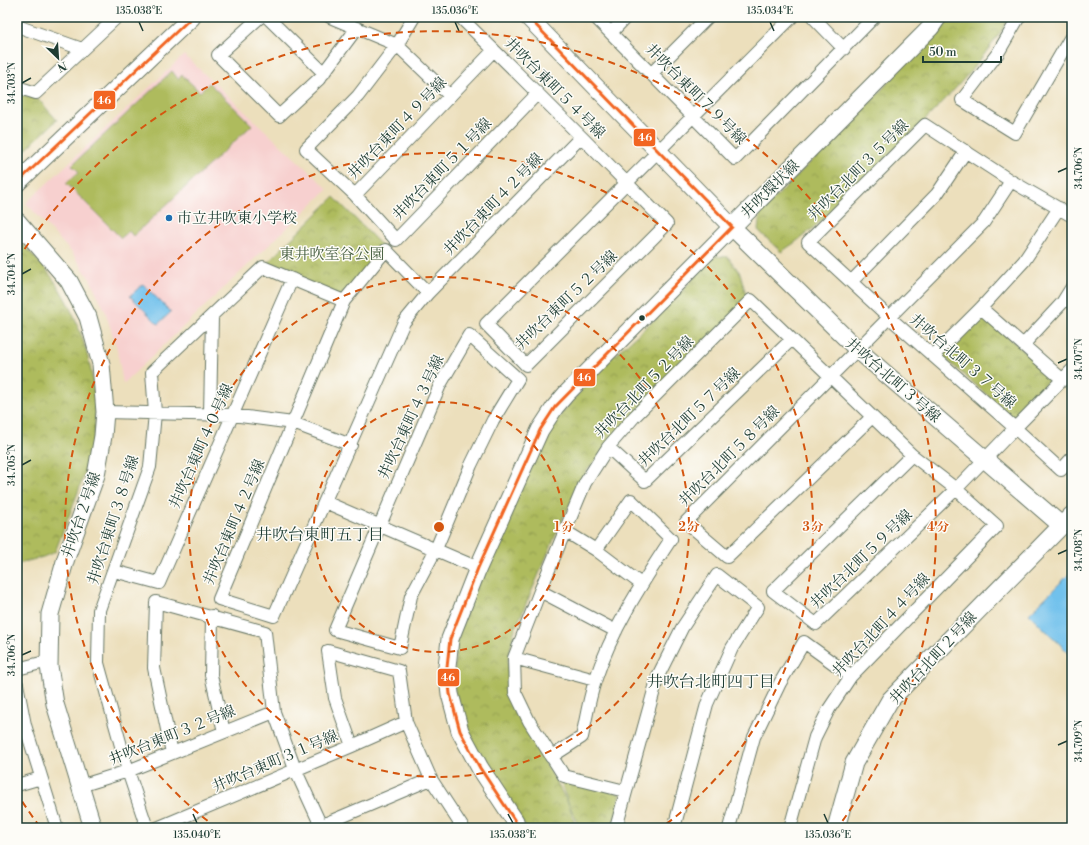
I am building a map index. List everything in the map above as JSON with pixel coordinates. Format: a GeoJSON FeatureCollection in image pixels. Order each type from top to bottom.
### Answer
{"type":"FeatureCollection","features":[{"type":"Feature","properties":{"kind":"street"},"geometry":{"type":"LineString","coordinates":[[17,87],[36,94],[117,17]]}},
{"type":"Feature","properties":{"kind":"street"},"geometry":{"type":"LineString","coordinates":[[17,183],[192,17]]}},
{"type":"Feature","properties":{"kind":"street"},"geometry":{"type":"LineString","coordinates":[[260,17],[218,55],[279,116],[324,73],[357,28]]}},
{"type":"Feature","properties":{"kind":"street"},"geometry":{"type":"LineString","coordinates":[[267,17],[324,73]]}},
{"type":"Feature","properties":{"kind":"street"},"geometry":{"type":"LineString","coordinates":[[330,17],[397,45],[450,96]]}},
{"type":"Feature","properties":{"kind":"street","name":"井吹台東町４９号線"},"geometry":{"type":"LineString","coordinates":[[414,17],[397,45],[358,96],[306,149],[355,195],[494,50]]}},
{"type":"Feature","properties":{"kind":"street","name":"井吹台東町５４号線"},"geometry":{"type":"LineString","coordinates":[[460,17],[626,182]]}},
{"type":"Feature","properties":{"kind":"street","name":"井吹台北町３号線"},"geometry":{"type":"LineString","coordinates":[[528,17],[732,227],[858,350],[984,459],[1066,520]]}},
{"type":"Feature","properties":{"kind":"street","name":"井吹台東町７９号線"},"geometry":{"type":"LineString","coordinates":[[595,17],[652,73],[735,159],[874,17]]}},
{"type":"Feature","properties":{"kind":"street"},"geometry":{"type":"LineString","coordinates":[[611,33],[626,17]]}},
{"type":"Feature","properties":{"kind":"street"},"geometry":{"type":"LineString","coordinates":[[652,73],[708,17]]}},
{"type":"Feature","properties":{"kind":"street","name":"井吹台東町５２号線"},"geometry":{"type":"LineString","coordinates":[[626,182],[667,224],[526,365],[486,324],[626,182],[694,117],[792,17]]}},
{"type":"Feature","properties":{"kind":"street"},"geometry":{"type":"LineString","coordinates":[[813,17],[844,49]]}},
{"type":"Feature","properties":{"kind":"street","name":"井吹環状線"},"geometry":{"type":"LineString","coordinates":[[517,828],[515,821],[480,768],[460,731],[450,694],[447,668],[450,638],[478,568],[540,430],[554,407],[931,27],[938,17]]}},
{"type":"Feature","properties":{"kind":"street"},"geometry":{"type":"LineString","coordinates":[[1019,17],[998,53],[962,100],[1014,133],[1072,35]]}},
{"type":"Feature","properties":{"kind":"street"},"geometry":{"type":"LineString","coordinates":[[17,26],[82,49]]}},
{"type":"Feature","properties":{"kind":"street","name":"井吹台東町５１号線"},"geometry":{"type":"LineString","coordinates":[[355,195],[396,240],[538,93]]}},
{"type":"Feature","properties":{"kind":"street","name":"井吹台北町３５号線"},"geometry":{"type":"LineString","coordinates":[[890,318],[808,242],[925,125],[1011,180],[1072,216]]}},
{"type":"Feature","properties":{"kind":"street","name":"井吹台東町４２号線"},"geometry":{"type":"LineString","coordinates":[[428,293],[386,250],[344,301],[219,599],[274,616],[326,502],[404,322],[428,293],[581,137]]}},
{"type":"Feature","properties":{"kind":"street"},"geometry":{"type":"LineString","coordinates":[[851,282],[937,194],[966,151]]}},
{"type":"Feature","properties":{"kind":"street"},"geometry":{"type":"LineString","coordinates":[[858,350],[984,222],[1011,180]]}},
{"type":"Feature","properties":{"kind":"street"},"geometry":{"type":"LineString","coordinates":[[933,356],[981,308],[1024,261],[1059,208]]}},
{"type":"Feature","properties":{"kind":"street","name":"井吹台２号線"},"geometry":{"type":"LineString","coordinates":[[17,221],[69,281],[88,317],[101,364],[105,412],[103,436],[96,475],[66,558],[50,614],[49,661],[55,704],[93,828]]}},
{"type":"Feature","properties":{"kind":"street","name":"井吹台東町３８号線"},"geometry":{"type":"LineString","coordinates":[[147,828],[128,771],[98,663],[99,610],[150,467],[155,413],[152,372],[212,317],[263,267],[344,301]]}},
{"type":"Feature","properties":{"kind":"street","name":"井吹台東町４０号線"},"geometry":{"type":"LineString","coordinates":[[114,571],[159,583],[292,279]]}},
{"type":"Feature","properties":{"kind":"street"},"geometry":{"type":"LineString","coordinates":[[1023,345],[1062,303],[1072,287]]}},
{"type":"Feature","properties":{"kind":"street","name":"井吹台北町５２号線"},"geometry":{"type":"LineString","coordinates":[[625,791],[564,776],[529,721],[515,692],[514,658],[585,483],[608,447],[634,417],[751,300],[830,378],[912,454],[956,489],[997,526]]}},
{"type":"Feature","properties":{"kind":"street"},"geometry":{"type":"LineString","coordinates":[[981,308],[1063,380]]}},
{"type":"Feature","properties":{"kind":"street"},"geometry":{"type":"LineString","coordinates":[[210,414],[212,317]]}},
{"type":"Feature","properties":{"kind":"street","name":"井吹台北町３７号線"},"geometry":{"type":"LineString","coordinates":[[890,318],[1061,470],[1072,458]]}},
{"type":"Feature","properties":{"kind":"street","name":"井吹台東町４３号線"},"geometry":{"type":"LineString","coordinates":[[469,335],[518,379],[493,420],[471,466],[436,549],[411,596],[400,648],[335,630],[380,525],[440,385],[469,335]]}},
{"type":"Feature","properties":{"kind":"street","name":"井吹台北町５７号線"},"geometry":{"type":"LineString","coordinates":[[608,447],[645,481],[791,340]]}},
{"type":"Feature","properties":{"kind":"street","name":"井吹台北町５８号線"},"geometry":{"type":"LineString","coordinates":[[858,350],[686,522],[727,558],[872,417]]}},
{"type":"Feature","properties":{"kind":"street","name":"井吹台北町５９号線"},"geometry":{"type":"LineString","coordinates":[[912,454],[773,591],[816,624],[956,489],[1072,370]]}},
{"type":"Feature","properties":{"kind":"street"},"geometry":{"type":"LineString","coordinates":[[105,412],[232,415],[293,422],[351,445]]}},
{"type":"Feature","properties":{"kind":"street"},"geometry":{"type":"LineString","coordinates":[[551,757],[582,737],[595,680],[616,631],[641,584],[671,540],[631,500],[596,550]]}},
{"type":"Feature","properties":{"kind":"street"},"geometry":{"type":"LineString","coordinates":[[326,502],[478,568]]}},
{"type":"Feature","properties":{"kind":"street","name":"井吹台北町２号線"},"geometry":{"type":"LineString","coordinates":[[836,828],[854,763],[890,700],[1066,520]]}},
{"type":"Feature","properties":{"kind":"street","name":"井吹台北町４４号線"},"geometry":{"type":"LineString","coordinates":[[790,828],[815,737],[829,709],[851,676],[997,526]]}},
{"type":"Feature","properties":{"kind":"street"},"geometry":{"type":"LineString","coordinates":[[565,531],[596,550],[641,584]]}},
{"type":"Feature","properties":{"kind":"street"},"geometry":{"type":"LineString","coordinates":[[616,828],[658,676],[682,628],[717,575],[758,607],[732,648],[707,704],[674,828]]}},
{"type":"Feature","properties":{"kind":"street"},"geometry":{"type":"LineString","coordinates":[[540,591],[616,631]]}},
{"type":"Feature","properties":{"kind":"street"},"geometry":{"type":"LineString","coordinates":[[172,753],[154,668],[156,602],[212,616],[265,632],[274,712],[295,770],[319,827],[431,779]]}},
{"type":"Feature","properties":{"kind":"street"},"geometry":{"type":"LineString","coordinates":[[212,616],[211,675],[224,732]]}},
{"type":"Feature","properties":{"kind":"street"},"geometry":{"type":"LineString","coordinates":[[729,828],[754,737],[780,683],[804,642],[851,676]]}},
{"type":"Feature","properties":{"kind":"street"},"geometry":{"type":"LineString","coordinates":[[352,746],[335,698],[328,651],[399,671],[406,722],[431,779],[463,828]]}},
{"type":"Feature","properties":{"kind":"street"},"geometry":{"type":"LineString","coordinates":[[514,658],[595,680]]}},
{"type":"Feature","properties":{"kind":"street"},"geometry":{"type":"LineString","coordinates":[[17,669],[49,661]]}},
{"type":"Feature","properties":{"kind":"street"},"geometry":{"type":"LineString","coordinates":[[17,684],[21,727],[57,828]]}},
{"type":"Feature","properties":{"kind":"street","name":"井吹台東町３２号線"},"geometry":{"type":"LineString","coordinates":[[80,786],[128,771],[274,712]]}},
{"type":"Feature","properties":{"kind":"street","name":"井吹台東町３１号線"},"geometry":{"type":"LineString","coordinates":[[157,828],[406,722]]}},
{"type":"Feature","properties":{"kind":"street"},"geometry":{"type":"LineString","coordinates":[[17,785],[40,778]]}},
{"type":"Feature","properties":{"kind":"shaded area","name":"市立井吹東小学校"},"geometry":{"type":"Polygon","coordinates":[[[184,55],[328,189],[123,384],[117,349],[105,311],[90,279],[72,253],[26,203],[184,55]]]}},
{"type":"Feature","properties":{"kind":"green space"},"geometry":{"type":"Polygon","coordinates":[[[948,17],[1010,17],[983,56],[935,110],[822,221],[781,252],[758,230],[760,213],[877,95],[911,56],[941,29],[948,17]]]}},
{"type":"Feature","properties":{"kind":"green space"},"geometry":{"type":"Polygon","coordinates":[[[172,71],[178,79],[182,75],[200,92],[209,83],[252,125],[133,236],[129,231],[121,238],[66,183],[79,172],[72,165],[172,71]]]}},
{"type":"Feature","properties":{"kind":"green space"},"geometry":{"type":"Polygon","coordinates":[[[17,93],[39,100],[57,120],[17,158],[17,93]]]}},
{"type":"Feature","properties":{"kind":"green space","name":"東井吹室谷公園"},"geometry":{"type":"Polygon","coordinates":[[[334,197],[386,250],[344,301],[263,267],[334,197]]]}},
{"type":"Feature","properties":{"kind":"green space"},"geometry":{"type":"Polygon","coordinates":[[[17,239],[45,268],[58,286],[79,329],[92,376],[95,400],[95,423],[92,445],[85,472],[55,552],[17,564],[17,239]]]}},
{"type":"Feature","properties":{"kind":"green space"},"geometry":{"type":"Polygon","coordinates":[[[715,256],[728,257],[740,273],[747,298],[588,469],[563,518],[514,632],[508,659],[508,685],[516,709],[569,805],[576,828],[526,828],[493,774],[460,731],[454,686],[456,641],[473,590],[536,454],[558,418],[600,368],[655,319],[715,256]]]}},
{"type":"Feature","properties":{"kind":"green space"},"geometry":{"type":"Polygon","coordinates":[[[982,315],[1053,376],[1013,418],[938,352],[982,315]]]}},
{"type":"Feature","properties":{"kind":"green space"},"geometry":{"type":"Polygon","coordinates":[[[562,779],[621,794],[612,828],[578,828],[577,822],[563,789],[562,779]]]}},
{"type":"Feature","properties":{"kind":"water"},"geometry":{"type":"Polygon","coordinates":[[[143,284],[171,312],[158,324],[130,296],[143,284]]]}},
{"type":"Feature","properties":{"kind":"water"},"geometry":{"type":"Polygon","coordinates":[[[1072,571],[1072,656],[1029,614],[1072,571]]]}},
{"type":"Feature","properties":{"kind":"transit line","name":"46"},"geometry":{"type":"LineString","coordinates":[[17,183],[192,17]]}},
{"type":"Feature","properties":{"kind":"transit line","name":"46"},"geometry":{"type":"LineString","coordinates":[[517,828],[515,821],[480,768],[460,731],[450,694],[447,667],[450,639],[478,568],[540,430],[555,407],[732,227],[528,17]]}},
{"type":"Feature","properties":{"kind":"place","name":"市立井吹東小学校"},"geometry":{"type":"Point","coordinates":[169,218]}},
{"type":"Feature","properties":{"kind":"district","name":"井吹台東町五丁目"},"geometry":{"type":"Point","coordinates":[320,534]}},
{"type":"Feature","properties":{"kind":"district","name":"井吹台北町四丁目"},"geometry":{"type":"Point","coordinates":[711,681]}}]}
